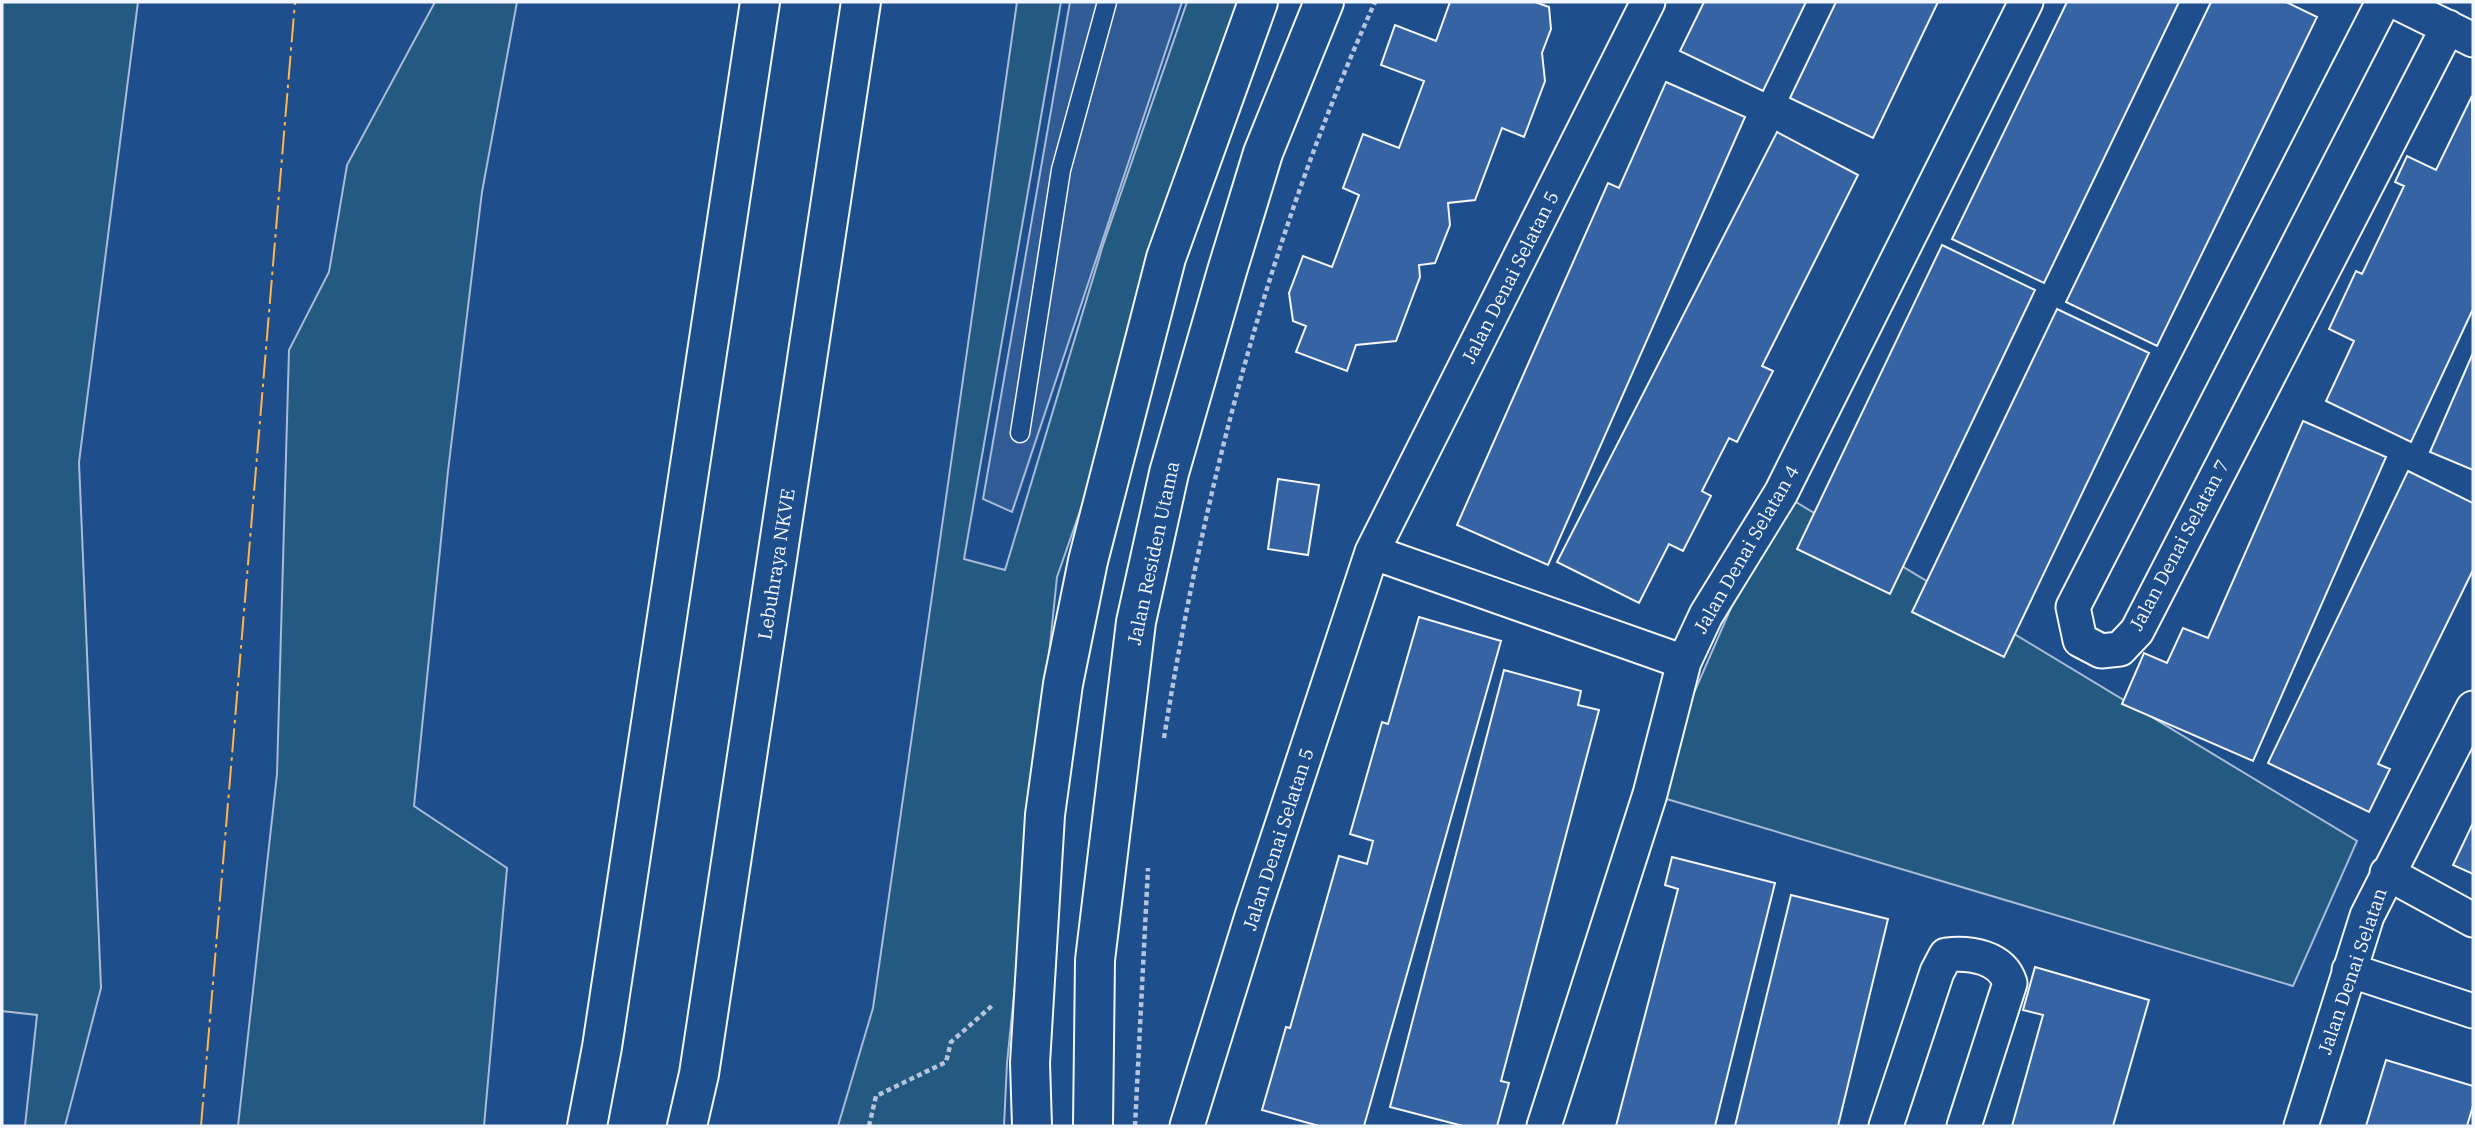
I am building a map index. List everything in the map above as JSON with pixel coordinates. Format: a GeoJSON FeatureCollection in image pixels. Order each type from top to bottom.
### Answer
{"type":"FeatureCollection","features":[{"type":"Feature","properties":{"kind":"main road"},"geometry":{"type":"LineString","coordinates":[[587,1126],[602,1047],[760,2]]}},
{"type":"Feature","properties":{"kind":"main road","name":"Lebuhraya NKVE"},"geometry":{"type":"LineString","coordinates":[[687,1126],[699,1074],[861,2]]}},
{"type":"Feature","properties":{"kind":"main road"},"geometry":{"type":"LineString","coordinates":[[1032,1126],[1030,1063],[1045,816],[1063,684],[1087,561],[1166,258],[1258,2]]}},
{"type":"Feature","properties":{"kind":"main road","name":"Jalan Residen Utama"},"geometry":{"type":"LineString","coordinates":[[1093,1126],[1096,960],[1136,622],[1169,473],[1227,271],[1263,153],[1324,2]]}},
{"type":"Feature","properties":{"kind":"street","name":"Jalan Denai Selatan 5"},"geometry":{"type":"LineString","coordinates":[[1187,1126],[1248,927],[1371,552],[1648,2]]}},
{"type":"Feature","properties":{"kind":"street","name":"Jalan Denai Selatan 4"},"geometry":{"type":"LineString","coordinates":[[1544,1126],[1650,794],[1684,662],[1706,615],[1781,493],[2026,2]]}},
{"type":"Feature","properties":{"kind":"street","name":"Jalan Denai Selatan 7"},"geometry":{"type":"LineString","coordinates":[[2383,2],[2073,607],[2080,640],[2101,651],[2120,649],[2137,631],[2461,34]]}},
{"type":"Feature","properties":{"kind":"street"},"geometry":{"type":"LineString","coordinates":[[2396,2],[2461,34]]}},
{"type":"Feature","properties":{"kind":"street"},"geometry":{"type":"LineString","coordinates":[[1371,552],[1684,662]]}},
{"type":"Feature","properties":{"kind":"street","name":"Jalan Denai Selatan"},"geometry":{"type":"LineString","coordinates":[[2301,1126],[2367,916],[2473,708]]}},
{"type":"Feature","properties":{"kind":"street"},"geometry":{"type":"LineString","coordinates":[[2387,873],[2473,920]]}},
{"type":"Feature","properties":{"kind":"street"},"geometry":{"type":"LineString","coordinates":[[1886,1126],[1937,972],[1946,955],[1965,953],[1989,960],[2007,971],[2010,982],[1964,1126]]}},
{"type":"Feature","properties":{"kind":"street"},"geometry":{"type":"LineString","coordinates":[[2349,970],[2473,1011]]}},
{"type":"Feature","properties":{"kind":"lane"},"geometry":{"type":"LineString","coordinates":[[1020,433],[1061,170],[1107,2]]}},
{"type":"Feature","properties":{"kind":"path"},"geometry":{"type":"LineString","coordinates":[[1162,748],[1195,566],[1226,428],[1294,211],[1375,2]]}},
{"type":"Feature","properties":{"kind":"path"},"geometry":{"type":"LineString","coordinates":[[1135,1126],[1149,856]]}},
{"type":"Feature","properties":{"kind":"path"},"geometry":{"type":"LineString","coordinates":[[869,1126],[876,1096],[946,1062],[951,1042],[1004,995],[1034,997]]}},
{"type":"Feature","properties":{"kind":"shaded area"},"geometry":{"type":"Polygon","coordinates":[[[2,2],[138,2],[79,462],[101,988],[65,1126],[25,1126],[37,1015],[2,1011],[2,2]]]}},
{"type":"Feature","properties":{"kind":"shaded area"},"geometry":{"type":"Polygon","coordinates":[[[435,2],[517,2],[482,192],[448,471],[414,806],[507,868],[484,1126],[238,1126],[277,774],[289,350],[329,272],[347,165],[435,2]]]}},
{"type":"Feature","properties":{"kind":"shaded area"},"geometry":{"type":"Polygon","coordinates":[[[1017,2],[1061,2],[964,559],[1005,570],[1103,245],[1187,2],[1258,2],[1057,577],[1007,1063],[1004,1126],[838,1126],[873,1008],[1017,2]]]}},
{"type":"Feature","properties":{"kind":"shaded area"},"geometry":{"type":"Polygon","coordinates":[[[1070,2],[1182,2],[1012,512],[983,499],[1070,2]]]}},
{"type":"Feature","properties":{"kind":"shaded area"},"geometry":{"type":"Polygon","coordinates":[[[1781,493],[2357,841],[2293,986],[1650,794],[1781,493]]]}},
{"type":"Feature","properties":{"kind":"building"},"geometry":{"type":"Polygon","coordinates":[[[1450,2],[1535,2],[1549,7],[1551,29],[1542,53],[1545,81],[1524,137],[1502,128],[1475,200],[1448,203],[1450,225],[1435,263],[1419,265],[1420,277],[1396,341],[1356,345],[1347,371],[1296,352],[1306,326],[1293,321],[1289,293],[1303,256],[1332,267],[1359,195],[1343,188],[1363,134],[1399,148],[1424,81],[1381,65],[1395,25],[1436,41],[1450,2]]]}},
{"type":"Feature","properties":{"kind":"building"},"geometry":{"type":"Polygon","coordinates":[[[1704,2],[1806,2],[1763,91],[1680,51],[1704,2]]]}},
{"type":"Feature","properties":{"kind":"building"},"geometry":{"type":"Polygon","coordinates":[[[1836,2],[1938,2],[1873,138],[1790,98],[1836,2]]]}},
{"type":"Feature","properties":{"kind":"building"},"geometry":{"type":"Polygon","coordinates":[[[2067,2],[2179,2],[2044,283],[1952,239],[2067,2]]]}},
{"type":"Feature","properties":{"kind":"building"},"geometry":{"type":"Polygon","coordinates":[[[2211,2],[2286,2],[2317,17],[2157,346],[2066,302],[2211,2]]]}},
{"type":"Feature","properties":{"kind":"building"},"geometry":{"type":"Polygon","coordinates":[[[1666,82],[1745,117],[1548,565],[1457,525],[1608,183],[1619,188],[1666,82]]]}},
{"type":"Feature","properties":{"kind":"building"},"geometry":{"type":"Polygon","coordinates":[[[2472,96],[2473,309],[2411,442],[2326,401],[2354,341],[2329,329],[2356,271],[2362,274],[2404,186],[2395,182],[2407,156],[2436,170],[2472,96]]]}},
{"type":"Feature","properties":{"kind":"building"},"geometry":{"type":"Polygon","coordinates":[[[1777,132],[1858,175],[1762,366],[1773,371],[1737,442],[1729,438],[1702,491],[1711,496],[1683,551],[1669,544],[1639,603],[1557,562],[1777,132]]]}},
{"type":"Feature","properties":{"kind":"building"},"geometry":{"type":"Polygon","coordinates":[[[1942,245],[2035,290],[1890,594],[1797,549],[1942,245]]]}},
{"type":"Feature","properties":{"kind":"building"},"geometry":{"type":"Polygon","coordinates":[[[2057,309],[2149,353],[2004,657],[1912,612],[2057,309]]]}},
{"type":"Feature","properties":{"kind":"building"},"geometry":{"type":"Polygon","coordinates":[[[2473,353],[2473,470],[2430,452],[2473,353]]]}},
{"type":"Feature","properties":{"kind":"building"},"geometry":{"type":"Polygon","coordinates":[[[2303,421],[2386,457],[2253,761],[2122,704],[2144,653],[2167,663],[2183,628],[2208,638],[2303,421]]]}},
{"type":"Feature","properties":{"kind":"building"},"geometry":{"type":"Polygon","coordinates":[[[2408,471],[2473,503],[2473,570],[2378,764],[2390,769],[2369,812],[2268,763],[2408,471]]]}},
{"type":"Feature","properties":{"kind":"building"},"geometry":{"type":"Polygon","coordinates":[[[1278,479],[1319,485],[1308,555],[1268,549],[1278,479]]]}},
{"type":"Feature","properties":{"kind":"building"},"geometry":{"type":"Polygon","coordinates":[[[1419,617],[1501,641],[1364,1126],[1319,1126],[1262,1110],[1286,1027],[1290,1028],[1339,856],[1367,864],[1373,841],[1350,834],[1382,722],[1388,724],[1419,617]]]}},
{"type":"Feature","properties":{"kind":"building"},"geometry":{"type":"Polygon","coordinates":[[[1504,670],[1581,691],[1578,705],[1599,710],[1501,1081],[1509,1083],[1497,1126],[1463,1126],[1390,1107],[1504,670]]]}},
{"type":"Feature","properties":{"kind":"building"},"geometry":{"type":"Polygon","coordinates":[[[2473,823],[2473,874],[2453,865],[2473,823]]]}},
{"type":"Feature","properties":{"kind":"building"},"geometry":{"type":"Polygon","coordinates":[[[1672,857],[1775,883],[1715,1126],[1616,1126],[1678,889],[1665,885],[1672,857]]]}},
{"type":"Feature","properties":{"kind":"building"},"geometry":{"type":"Polygon","coordinates":[[[1791,895],[1888,919],[1838,1126],[1735,1126],[1791,895]]]}},
{"type":"Feature","properties":{"kind":"building"},"geometry":{"type":"Polygon","coordinates":[[[2035,967],[2149,1000],[2113,1126],[2012,1126],[2043,1015],[2023,1010],[2035,967]]]}},
{"type":"Feature","properties":{"kind":"building"},"geometry":{"type":"Polygon","coordinates":[[[2386,1060],[2473,1086],[2473,1106],[2467,1126],[2366,1126],[2386,1060]]]}},
{"type":"Feature","properties":{"kind":"power"},"geometry":{"type":"LineString","coordinates":[[201,1126],[295,2]]}}]}
